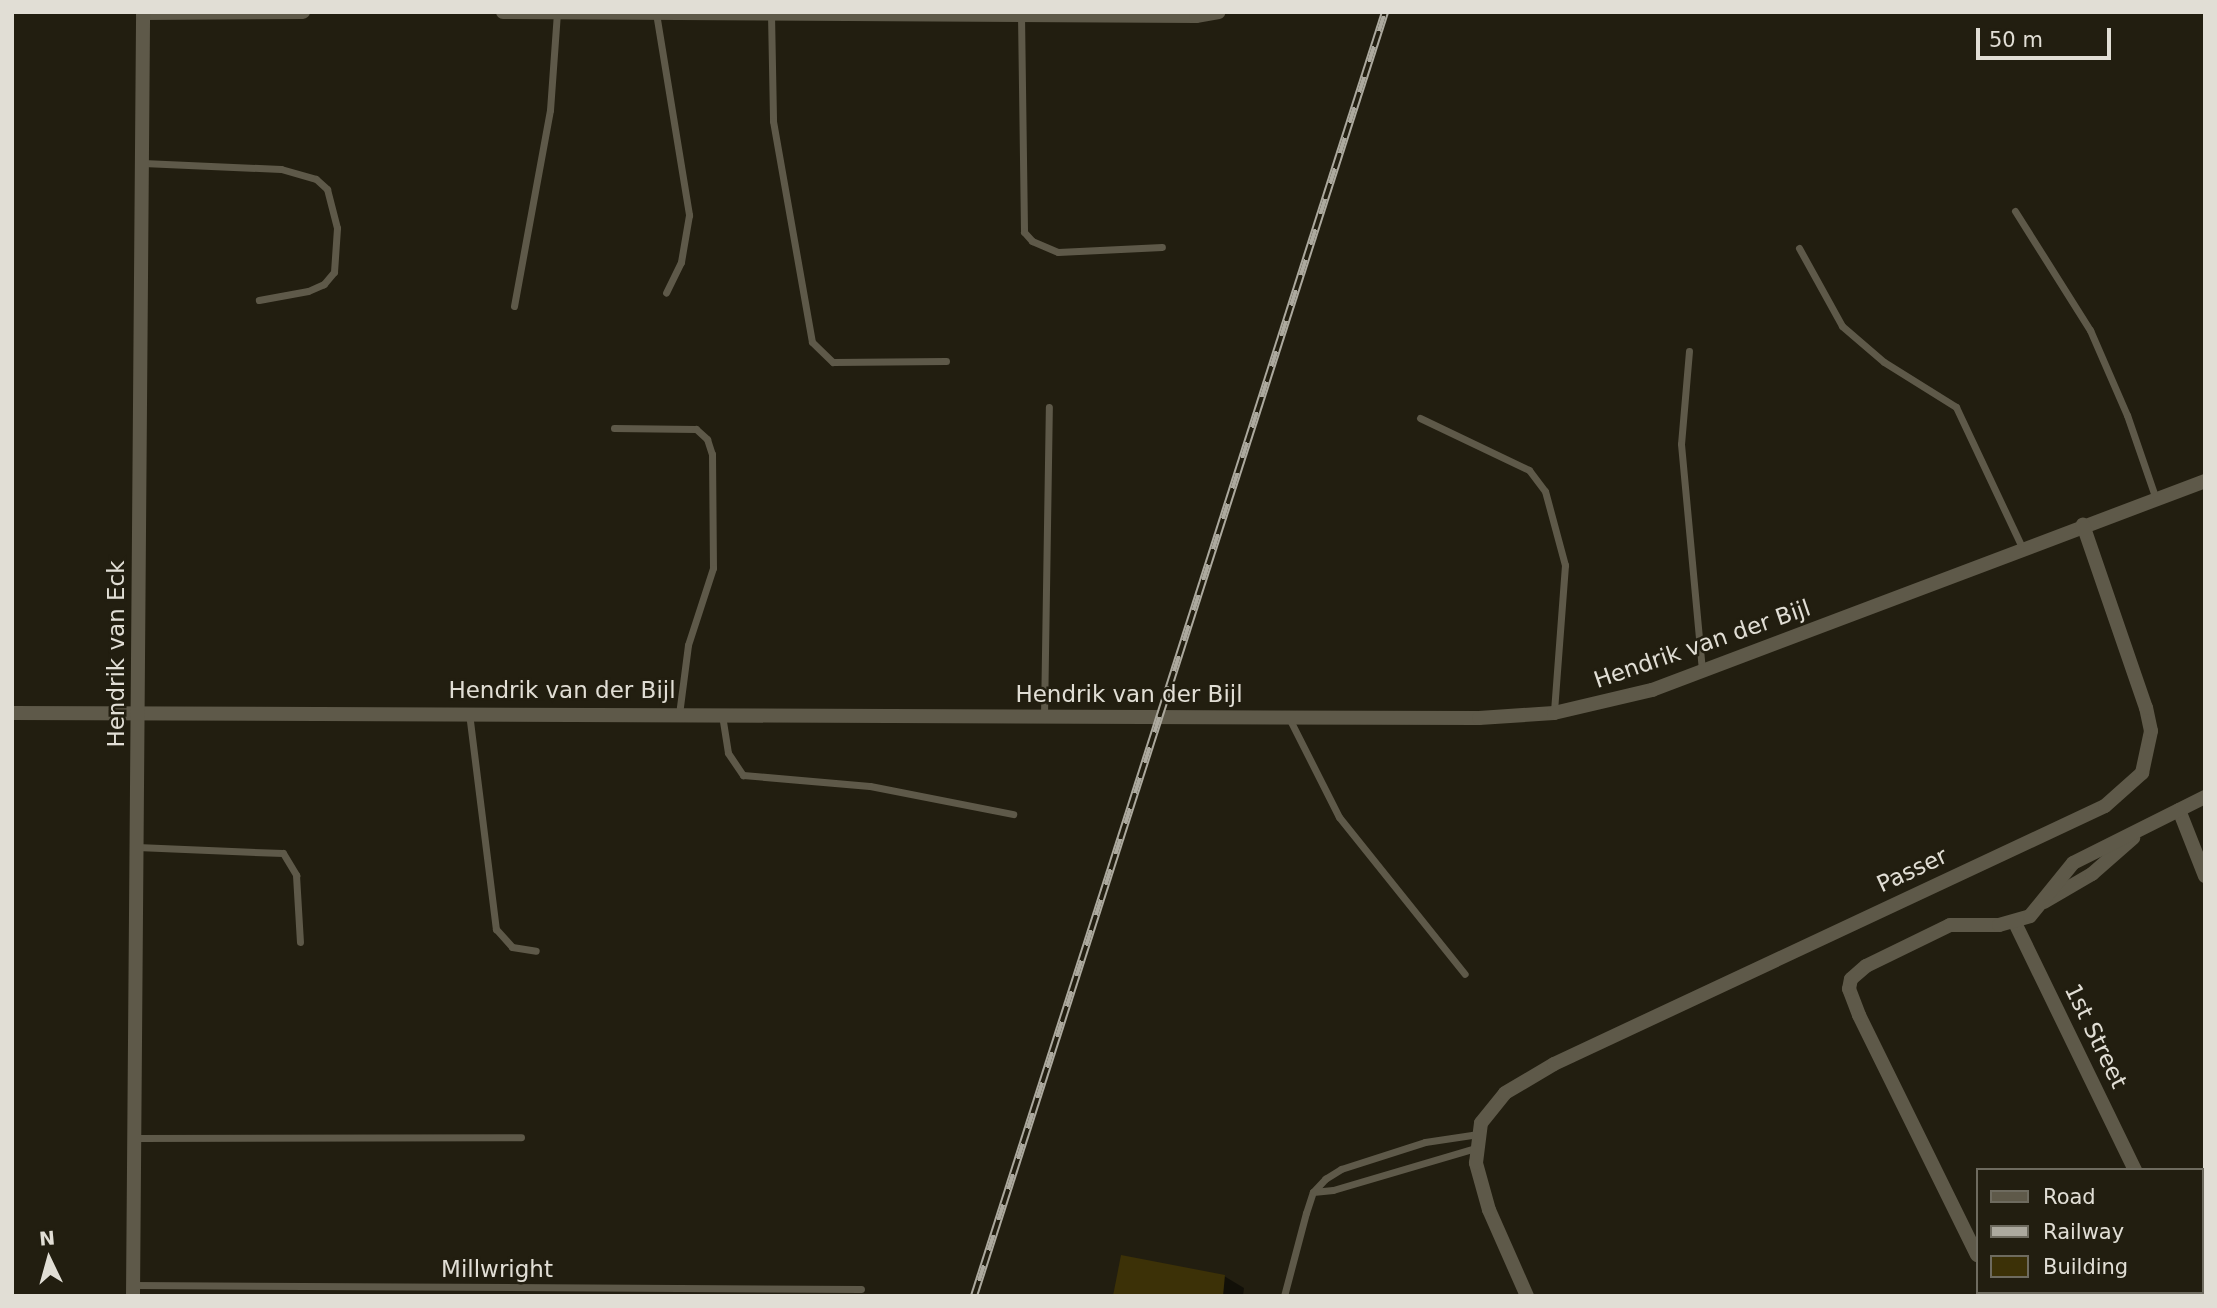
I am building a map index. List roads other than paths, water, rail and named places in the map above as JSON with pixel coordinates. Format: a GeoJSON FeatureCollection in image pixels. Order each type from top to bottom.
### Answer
{"type":"FeatureCollection","features":[{"type":"Feature","properties":{"kind":"street"},"geometry":{"type":"LineString","coordinates":[[143,13],[303,12]]}},
{"type":"Feature","properties":{"kind":"street"},"geometry":{"type":"LineString","coordinates":[[503,12],[1219,12]]}},
{"type":"Feature","properties":{"kind":"street","name":"Hendrik van Eck"},"geometry":{"type":"LineString","coordinates":[[133,1290],[143,13]]}},
{"type":"Feature","properties":{"kind":"street","name":"Hendrik van der Bijl"},"geometry":{"type":"LineString","coordinates":[[12,713],[468,712],[1288,718],[1554,713],[1607,703],[1702,672],[2022,547],[2205,481]]}},
{"type":"Feature","properties":{"kind":"street","name":"Passer"},"geometry":{"type":"LineString","coordinates":[[1477,1141],[1497,1101],[1530,1076],[2087,815],[2133,785],[2147,758],[2151,731],[2084,524]]}},
{"type":"Feature","properties":{"kind":"street"},"geometry":{"type":"LineString","coordinates":[[1976,1253],[1895,1094],[1849,984],[1858,970],[1943,927],[2015,923],[2044,902],[2092,874],[2139,830],[2205,797]]}},
{"type":"Feature","properties":{"kind":"street"},"geometry":{"type":"LineString","coordinates":[[2179,810],[2205,877]]}},
{"type":"Feature","properties":{"kind":"street","name":"1st Street"},"geometry":{"type":"LineString","coordinates":[[2015,923],[2134,1168]]}},
{"type":"Feature","properties":{"kind":"street"},"geometry":{"type":"LineString","coordinates":[[1477,1141],[1484,1195],[1527,1296]]}},
{"type":"Feature","properties":{"kind":"lane"},"geometry":{"type":"LineString","coordinates":[[514,306],[550,110],[557,13]]}},
{"type":"Feature","properties":{"kind":"lane"},"geometry":{"type":"LineString","coordinates":[[656,13],[689,215],[681,262],[666,293]]}},
{"type":"Feature","properties":{"kind":"lane"},"geometry":{"type":"LineString","coordinates":[[771,14],[773,121],[812,342],[822,355],[842,363],[946,361]]}},
{"type":"Feature","properties":{"kind":"lane"},"geometry":{"type":"LineString","coordinates":[[1021,14],[1024,232],[1032,241],[1058,252],[1162,247]]}},
{"type":"Feature","properties":{"kind":"lane"},"geometry":{"type":"LineString","coordinates":[[143,163],[281,169],[316,179],[327,189],[337,228],[334,272],[324,284],[308,292],[259,300]]}},
{"type":"Feature","properties":{"kind":"lane"},"geometry":{"type":"LineString","coordinates":[[2015,211],[2090,330],[2127,415],[2155,499]]}},
{"type":"Feature","properties":{"kind":"lane"},"geometry":{"type":"LineString","coordinates":[[1799,248],[1842,326],[1893,369],[1955,407],[2022,547]]}},
{"type":"Feature","properties":{"kind":"lane"},"geometry":{"type":"LineString","coordinates":[[1689,351],[1681,444],[1702,672]]}},
{"type":"Feature","properties":{"kind":"lane"},"geometry":{"type":"LineString","coordinates":[[1044,717],[1049,407]]}},
{"type":"Feature","properties":{"kind":"lane"},"geometry":{"type":"LineString","coordinates":[[1420,418],[1529,470],[1545,491],[1565,565],[1554,713]]}},
{"type":"Feature","properties":{"kind":"lane"},"geometry":{"type":"LineString","coordinates":[[614,428],[696,429],[707,439],[712,454],[713,568],[688,645],[679,714]]}},
{"type":"Feature","properties":{"kind":"lane"},"geometry":{"type":"LineString","coordinates":[[468,712],[496,929],[512,947],[536,951]]}},
{"type":"Feature","properties":{"kind":"lane"},"geometry":{"type":"LineString","coordinates":[[721,714],[728,753],[743,775],[870,786],[1013,814]]}},
{"type":"Feature","properties":{"kind":"lane"},"geometry":{"type":"LineString","coordinates":[[1288,718],[1339,817],[1465,974]]}},
{"type":"Feature","properties":{"kind":"lane"},"geometry":{"type":"LineString","coordinates":[[137,847],[283,853],[296,875],[300,942]]}},
{"type":"Feature","properties":{"kind":"lane"},"geometry":{"type":"LineString","coordinates":[[135,1138],[522,1136]]}},
{"type":"Feature","properties":{"kind":"lane"},"geometry":{"type":"LineString","coordinates":[[1313,1192],[1333,1190],[1477,1141]]}},
{"type":"Feature","properties":{"kind":"lane"},"geometry":{"type":"LineString","coordinates":[[1284,1296],[1313,1192],[1341,1169],[1426,1142],[1477,1141]]}},
{"type":"Feature","properties":{"kind":"lane","name":"Millwright"},"geometry":{"type":"LineString","coordinates":[[133,1290],[552,1292],[861,1289]]}},
{"type":"Feature","properties":{"kind":"railway"},"geometry":{"type":"LineString","coordinates":[[974,1296],[1385,12]]}}]}
